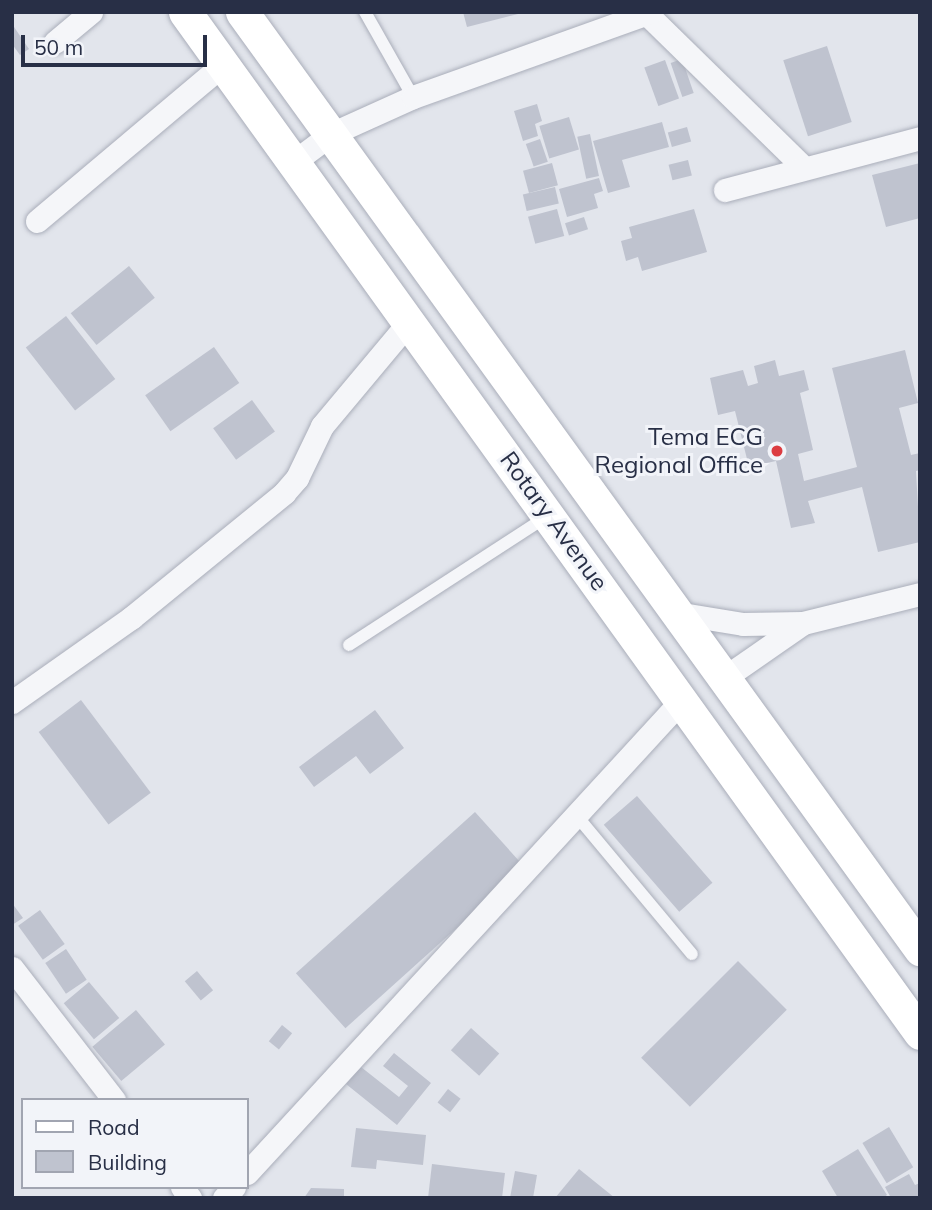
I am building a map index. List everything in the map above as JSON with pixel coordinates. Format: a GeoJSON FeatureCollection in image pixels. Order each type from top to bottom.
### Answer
{"type":"FeatureCollection","features":[{"type":"Feature","properties":{"kind":"main road","name":"Rotary Avenue"},"geometry":{"type":"LineString","coordinates":[[185,12],[291,164],[549,515],[920,1033]]}},
{"type":"Feature","properties":{"kind":"main road","name":"Rotary Avenue"},"geometry":{"type":"LineString","coordinates":[[242,12],[920,949]]}},
{"type":"Feature","properties":{"kind":"street"},"geometry":{"type":"LineString","coordinates":[[55,42],[91,12]]}},
{"type":"Feature","properties":{"kind":"street"},"geometry":{"type":"LineString","coordinates":[[291,164],[331,134],[413,97],[649,13],[802,166]]}},
{"type":"Feature","properties":{"kind":"street"},"geometry":{"type":"LineString","coordinates":[[37,221],[222,65]]}},
{"type":"Feature","properties":{"kind":"street"},"geometry":{"type":"LineString","coordinates":[[725,190],[802,166],[920,138]]}},
{"type":"Feature","properties":{"kind":"street"},"geometry":{"type":"LineString","coordinates":[[12,702],[131,618],[284,493],[297,478],[322,426],[409,322]]}},
{"type":"Feature","properties":{"kind":"street"},"geometry":{"type":"LineString","coordinates":[[676,612],[743,624],[803,623],[920,594]]}},
{"type":"Feature","properties":{"kind":"street"},"geometry":{"type":"LineString","coordinates":[[723,678],[803,623]]}},
{"type":"Feature","properties":{"kind":"street"},"geometry":{"type":"LineString","coordinates":[[248,1172],[682,700]]}},
{"type":"Feature","properties":{"kind":"street"},"geometry":{"type":"LineString","coordinates":[[12,968],[112,1098]]}},
{"type":"Feature","properties":{"kind":"lane"},"geometry":{"type":"LineString","coordinates":[[365,12],[413,97]]}},
{"type":"Feature","properties":{"kind":"lane"},"geometry":{"type":"LineString","coordinates":[[349,645],[549,515]]}},
{"type":"Feature","properties":{"kind":"lane"},"geometry":{"type":"LineString","coordinates":[[576,815],[692,954]]}},
{"type":"Feature","properties":{"kind":"building"},"geometry":{"type":"Polygon","coordinates":[[[463,12],[522,12],[522,13],[467,27],[463,12]]]}},
{"type":"Feature","properties":{"kind":"building"},"geometry":{"type":"Polygon","coordinates":[[[12,24],[29,49],[20,55],[12,44],[12,24]]]}},
{"type":"Feature","properties":{"kind":"building"},"geometry":{"type":"Polygon","coordinates":[[[827,46],[852,122],[808,136],[783,60],[827,46]]]}},
{"type":"Feature","properties":{"kind":"building"},"geometry":{"type":"Polygon","coordinates":[[[682,59],[694,93],[682,97],[671,63],[682,59]]]}},
{"type":"Feature","properties":{"kind":"building"},"geometry":{"type":"Polygon","coordinates":[[[665,60],[679,99],[658,106],[644,68],[665,60]]]}},
{"type":"Feature","properties":{"kind":"building"},"geometry":{"type":"Polygon","coordinates":[[[537,104],[542,121],[535,124],[538,136],[523,141],[514,111],[537,104]]]}},
{"type":"Feature","properties":{"kind":"building"},"geometry":{"type":"Polygon","coordinates":[[[569,117],[579,150],[549,159],[539,126],[569,117]]]}},
{"type":"Feature","properties":{"kind":"building"},"geometry":{"type":"Polygon","coordinates":[[[662,122],[669,147],[622,160],[630,187],[608,193],[593,141],[662,122]]]}},
{"type":"Feature","properties":{"kind":"building"},"geometry":{"type":"Polygon","coordinates":[[[687,127],[691,141],[672,147],[668,133],[687,127]]]}},
{"type":"Feature","properties":{"kind":"building"},"geometry":{"type":"Polygon","coordinates":[[[590,134],[599,176],[586,179],[577,137],[590,134]]]}},
{"type":"Feature","properties":{"kind":"building"},"geometry":{"type":"Polygon","coordinates":[[[540,139],[548,162],[534,167],[526,144],[540,139]]]}},
{"type":"Feature","properties":{"kind":"building"},"geometry":{"type":"Polygon","coordinates":[[[688,160],[692,176],[672,180],[669,165],[688,160]]]}},
{"type":"Feature","properties":{"kind":"building"},"geometry":{"type":"Polygon","coordinates":[[[552,163],[558,185],[529,193],[523,171],[552,163]]]}},
{"type":"Feature","properties":{"kind":"building"},"geometry":{"type":"Polygon","coordinates":[[[920,163],[920,218],[886,227],[872,175],[920,163]]]}},
{"type":"Feature","properties":{"kind":"building"},"geometry":{"type":"Polygon","coordinates":[[[599,178],[603,191],[594,194],[598,208],[567,217],[559,189],[599,178]]]}},
{"type":"Feature","properties":{"kind":"building"},"geometry":{"type":"Polygon","coordinates":[[[555,187],[559,204],[527,211],[523,194],[555,187]]]}},
{"type":"Feature","properties":{"kind":"building"},"geometry":{"type":"Polygon","coordinates":[[[557,209],[564,236],[535,244],[528,217],[557,209]]]}},
{"type":"Feature","properties":{"kind":"building"},"geometry":{"type":"Polygon","coordinates":[[[694,209],[707,252],[642,271],[638,257],[626,261],[621,241],[632,238],[629,227],[694,209]]]}},
{"type":"Feature","properties":{"kind":"building"},"geometry":{"type":"Polygon","coordinates":[[[584,217],[588,229],[569,236],[565,223],[584,217]]]}},
{"type":"Feature","properties":{"kind":"building"},"geometry":{"type":"Polygon","coordinates":[[[129,266],[155,298],[97,345],[71,313],[129,266]]]}},
{"type":"Feature","properties":{"kind":"building"},"geometry":{"type":"Polygon","coordinates":[[[66,316],[115,379],[75,410],[26,347],[66,316]]]}},
{"type":"Feature","properties":{"kind":"building"},"geometry":{"type":"Polygon","coordinates":[[[214,347],[239,383],[170,431],[145,395],[214,347]]]}},
{"type":"Feature","properties":{"kind":"building","name":"Tema ECG Regional Office"},"geometry":{"type":"Polygon","coordinates":[[[905,350],[918,403],[899,408],[911,455],[920,453],[920,470],[916,471],[920,542],[878,552],[862,487],[808,501],[815,523],[791,528],[776,461],[749,467],[735,411],[718,415],[710,378],[743,370],[748,386],[758,383],[754,366],[775,360],[779,376],[804,370],[809,390],[800,393],[813,450],[798,454],[804,481],[857,467],[832,368],[905,350]]]}},
{"type":"Feature","properties":{"kind":"building"},"geometry":{"type":"Polygon","coordinates":[[[252,400],[275,432],[236,460],[213,428],[252,400]]]}},
{"type":"Feature","properties":{"kind":"building"},"geometry":{"type":"Polygon","coordinates":[[[81,700],[151,793],[108,825],[39,732],[81,700]]]}},
{"type":"Feature","properties":{"kind":"building"},"geometry":{"type":"Polygon","coordinates":[[[375,710],[404,748],[370,774],[356,756],[314,787],[299,767],[375,710]]]}},
{"type":"Feature","properties":{"kind":"building"},"geometry":{"type":"Polygon","coordinates":[[[637,796],[712,883],[679,912],[604,825],[637,796]]]}},
{"type":"Feature","properties":{"kind":"building"},"geometry":{"type":"Polygon","coordinates":[[[475,812],[525,867],[345,1028],[296,973],[475,812]]]}},
{"type":"Feature","properties":{"kind":"building"},"geometry":{"type":"Polygon","coordinates":[[[12,903],[23,918],[12,925],[12,903]]]}},
{"type":"Feature","properties":{"kind":"building"},"geometry":{"type":"Polygon","coordinates":[[[40,910],[65,944],[43,960],[18,926],[40,910]]]}},
{"type":"Feature","properties":{"kind":"building"},"geometry":{"type":"Polygon","coordinates":[[[66,949],[87,980],[66,994],[45,963],[66,949]]]}},
{"type":"Feature","properties":{"kind":"building"},"geometry":{"type":"Polygon","coordinates":[[[738,961],[787,1010],[690,1107],[641,1058],[738,961]]]}},
{"type":"Feature","properties":{"kind":"building"},"geometry":{"type":"Polygon","coordinates":[[[197,971],[213,990],[201,1000],[185,981],[197,971]]]}},
{"type":"Feature","properties":{"kind":"building"},"geometry":{"type":"Polygon","coordinates":[[[89,982],[119,1018],[94,1039],[64,1003],[89,982]]]}},
{"type":"Feature","properties":{"kind":"building"},"geometry":{"type":"Polygon","coordinates":[[[136,1010],[165,1044],[121,1081],[92,1047],[136,1010]]]}},
{"type":"Feature","properties":{"kind":"building"},"geometry":{"type":"Polygon","coordinates":[[[282,1025],[292,1033],[279,1050],[269,1041],[282,1025]]]}},
{"type":"Feature","properties":{"kind":"building"},"geometry":{"type":"Polygon","coordinates":[[[471,1028],[499,1053],[479,1076],[451,1050],[471,1028]]]}},
{"type":"Feature","properties":{"kind":"building"},"geometry":{"type":"Polygon","coordinates":[[[394,1053],[431,1083],[397,1125],[346,1084],[361,1067],[399,1097],[408,1086],[383,1066],[394,1053]]]}},
{"type":"Feature","properties":{"kind":"building"},"geometry":{"type":"Polygon","coordinates":[[[448,1089],[461,1099],[450,1112],[438,1102],[448,1089]]]}},
{"type":"Feature","properties":{"kind":"building"},"geometry":{"type":"Polygon","coordinates":[[[889,1127],[913,1167],[887,1183],[862,1143],[889,1127]]]}},
{"type":"Feature","properties":{"kind":"building"},"geometry":{"type":"Polygon","coordinates":[[[356,1128],[426,1135],[423,1165],[377,1160],[376,1169],[351,1167],[356,1128]]]}},
{"type":"Feature","properties":{"kind":"building"},"geometry":{"type":"Polygon","coordinates":[[[858,1149],[887,1195],[883,1198],[838,1198],[822,1171],[858,1149]]]}},
{"type":"Feature","properties":{"kind":"building"},"geometry":{"type":"Polygon","coordinates":[[[432,1164],[505,1173],[502,1198],[428,1198],[432,1164]]]}},
{"type":"Feature","properties":{"kind":"building"},"geometry":{"type":"Polygon","coordinates":[[[579,1169],[615,1198],[555,1198],[579,1169]]]}},
{"type":"Feature","properties":{"kind":"building"},"geometry":{"type":"Polygon","coordinates":[[[515,1171],[537,1175],[533,1198],[510,1198],[515,1171]]]}},
{"type":"Feature","properties":{"kind":"building"},"geometry":{"type":"Polygon","coordinates":[[[909,1174],[915,1185],[920,1183],[920,1198],[891,1198],[885,1187],[909,1174]]]}},
{"type":"Feature","properties":{"kind":"building"},"geometry":{"type":"Polygon","coordinates":[[[311,1188],[344,1189],[344,1198],[304,1198],[311,1188]]]}},
{"type":"Feature","properties":{"kind":"place","name":"Tema ECG Regional Office"},"geometry":{"type":"Point","coordinates":[777,451]}}]}
